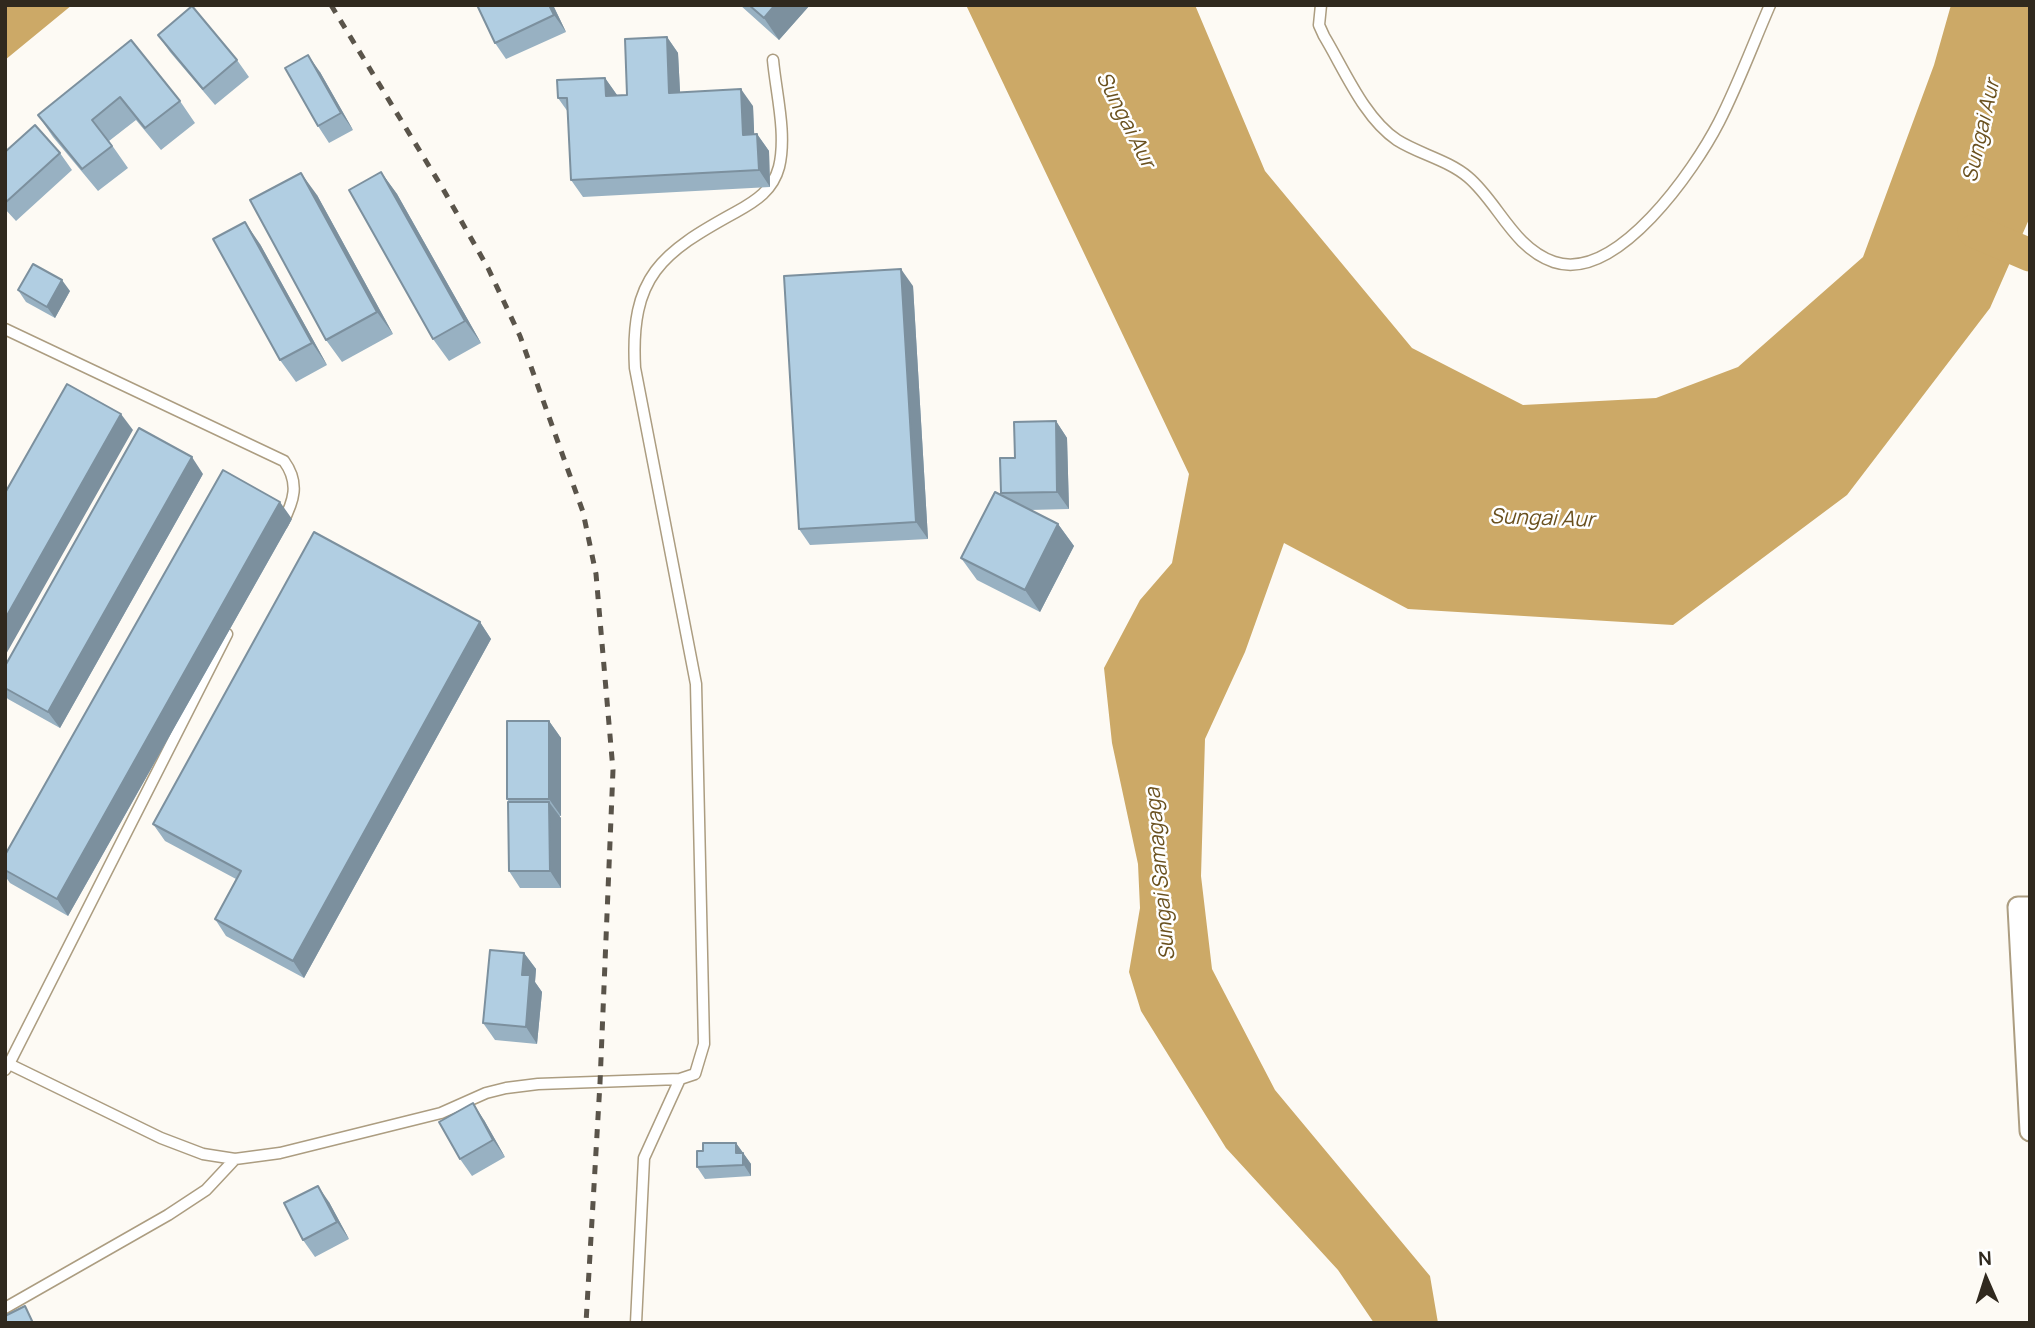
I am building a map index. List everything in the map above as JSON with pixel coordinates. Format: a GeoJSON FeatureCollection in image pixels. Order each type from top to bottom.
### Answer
{"type":"FeatureCollection","features":[{"type":"Feature","properties":{"kind":"street"},"geometry":{"type":"LineString","coordinates":[[2024,907],[2030,1131]]}},
{"type":"Feature","properties":{"kind":"lane"},"geometry":{"type":"LineString","coordinates":[[1321,5],[1319,25],[1324,36],[1381,127],[1397,139],[1467,176],[1511,230],[1541,255],[1572,265],[1592,260],[1629,238],[1689,171],[1718,123],[1770,5]]}},
{"type":"Feature","properties":{"kind":"lane"},"geometry":{"type":"LineString","coordinates":[[229,629],[7,1067],[161,1138],[202,1154],[235,1159],[280,1153],[441,1113],[486,1093],[506,1088],[538,1084],[680,1079],[695,1074],[704,1044],[696,684],[635,368],[634,335],[642,290],[653,271],[685,242],[754,203],[772,185],[779,167],[781,145],[773,60]]}},
{"type":"Feature","properties":{"kind":"lane"},"geometry":{"type":"LineString","coordinates":[[5,329],[284,461],[293,474],[295,487],[292,504],[280,529]]}},
{"type":"Feature","properties":{"kind":"lane"},"geometry":{"type":"LineString","coordinates":[[636,1323],[644,1158],[680,1079]]}},
{"type":"Feature","properties":{"kind":"lane"},"geometry":{"type":"LineString","coordinates":[[5,1308],[168,1215],[206,1190],[235,1159]]}},
{"type":"Feature","properties":{"kind":"water"},"geometry":{"type":"Polygon","coordinates":[[[5,5],[72,5],[5,60],[5,5]]]}},
{"type":"Feature","properties":{"kind":"water"},"geometry":{"type":"Polygon","coordinates":[[[966,5],[1195,5],[1265,171],[1412,348],[1523,405],[1656,398],[1738,367],[1863,257],[1934,65],[1951,5],[2030,5],[2030,217],[1990,308],[1847,495],[1673,625],[1408,609],[1284,543],[1245,652],[1205,739],[1201,876],[1212,969],[1275,1090],[1430,1276],[1438,1323],[1374,1323],[1338,1270],[1226,1148],[1141,1011],[1129,972],[1140,908],[1138,864],[1112,743],[1104,668],[1140,600],[1172,563],[1189,474],[966,5]]]}},
{"type":"Feature","properties":{"kind":"building"},"geometry":{"type":"Polygon","coordinates":[[[477,5],[549,5],[554,15],[495,43],[477,5]]]}},
{"type":"Feature","properties":{"kind":"building"},"geometry":{"type":"Polygon","coordinates":[[[749,5],[775,5],[764,18],[749,5]]]}},
{"type":"Feature","properties":{"kind":"building"},"geometry":{"type":"Polygon","coordinates":[[[192,6],[237,60],[203,89],[158,35],[192,6]]]}},
{"type":"Feature","properties":{"kind":"building"},"geometry":{"type":"Polygon","coordinates":[[[667,37],[669,93],[741,89],[743,135],[757,134],[759,170],[571,180],[567,98],[558,98],[557,80],[605,78],[606,96],[627,95],[625,39],[667,37]]]}},
{"type":"Feature","properties":{"kind":"building"},"geometry":{"type":"Polygon","coordinates":[[[131,40],[180,101],[145,128],[120,97],[92,120],[112,146],[82,169],[38,115],[131,40]]]}},
{"type":"Feature","properties":{"kind":"building"},"geometry":{"type":"Polygon","coordinates":[[[308,55],[341,113],[318,126],[285,68],[308,55]]]}},
{"type":"Feature","properties":{"kind":"building"},"geometry":{"type":"Polygon","coordinates":[[[35,125],[60,153],[5,203],[5,152],[35,125]]]}},
{"type":"Feature","properties":{"kind":"building"},"geometry":{"type":"Polygon","coordinates":[[[381,172],[465,321],[433,339],[349,190],[381,172]]]}},
{"type":"Feature","properties":{"kind":"building"},"geometry":{"type":"Polygon","coordinates":[[[301,173],[377,312],[326,340],[250,200],[301,173]]]}},
{"type":"Feature","properties":{"kind":"building"},"geometry":{"type":"Polygon","coordinates":[[[245,222],[312,343],[280,360],[213,239],[245,222]]]}},
{"type":"Feature","properties":{"kind":"building"},"geometry":{"type":"Polygon","coordinates":[[[33,264],[62,280],[47,307],[18,290],[33,264]]]}},
{"type":"Feature","properties":{"kind":"building"},"geometry":{"type":"Polygon","coordinates":[[[901,269],[916,522],[799,529],[784,276],[901,269]]]}},
{"type":"Feature","properties":{"kind":"building"},"geometry":{"type":"Polygon","coordinates":[[[67,384],[121,414],[5,619],[5,493],[67,384]]]}},
{"type":"Feature","properties":{"kind":"building"},"geometry":{"type":"Polygon","coordinates":[[[1056,421],[1057,492],[1001,493],[1000,458],[1015,458],[1014,422],[1056,421]]]}},
{"type":"Feature","properties":{"kind":"building"},"geometry":{"type":"Polygon","coordinates":[[[139,428],[192,457],[48,712],[5,688],[5,666],[139,428]]]}},
{"type":"Feature","properties":{"kind":"building"},"geometry":{"type":"Polygon","coordinates":[[[223,470],[280,502],[57,899],[5,870],[5,855],[223,470]]]}},
{"type":"Feature","properties":{"kind":"building"},"geometry":{"type":"Polygon","coordinates":[[[995,492],[1058,524],[1025,590],[961,558],[995,492]]]}},
{"type":"Feature","properties":{"kind":"building"},"geometry":{"type":"Polygon","coordinates":[[[314,532],[480,622],[293,961],[215,919],[241,871],[153,824],[314,532]]]}},
{"type":"Feature","properties":{"kind":"building"},"geometry":{"type":"Polygon","coordinates":[[[507,721],[549,721],[549,799],[507,799],[507,721]]]}},
{"type":"Feature","properties":{"kind":"building"},"geometry":{"type":"Polygon","coordinates":[[[508,802],[549,802],[550,871],[509,871],[508,802]]]}},
{"type":"Feature","properties":{"kind":"building"},"geometry":{"type":"Polygon","coordinates":[[[490,950],[524,953],[522,975],[530,975],[526,1027],[483,1023],[490,950]]]}},
{"type":"Feature","properties":{"kind":"building"},"geometry":{"type":"Polygon","coordinates":[[[473,1103],[493,1140],[460,1159],[439,1122],[473,1103]]]}},
{"type":"Feature","properties":{"kind":"building"},"geometry":{"type":"Polygon","coordinates":[[[703,1143],[736,1143],[736,1153],[743,1153],[743,1165],[697,1167],[697,1151],[703,1151],[703,1143]]]}},
{"type":"Feature","properties":{"kind":"building"},"geometry":{"type":"Polygon","coordinates":[[[318,1186],[337,1222],[303,1240],[284,1203],[318,1186]]]}},
{"type":"Feature","properties":{"kind":"building"},"geometry":{"type":"Polygon","coordinates":[[[25,1306],[33,1323],[5,1323],[5,1316],[25,1306]]]}},
{"type":"Feature","properties":{"kind":"waterway"},"geometry":{"type":"LineString","coordinates":[[1974,231],[2030,255]]}},
{"type":"Feature","properties":{"kind":"railway"},"geometry":{"type":"LineString","coordinates":[[331,5],[443,189],[488,268],[520,336],[583,512],[596,574],[613,770],[600,1083],[586,1323]]}},
{"type":"Feature","properties":{"kind":"water label","name":"Sungai Aur"},"geometry":{"type":"Point","coordinates":[1125,120]}},
{"type":"Feature","properties":{"kind":"water label","name":"Sungai Aur"},"geometry":{"type":"Point","coordinates":[1982,131]}},
{"type":"Feature","properties":{"kind":"water label","name":"Sungai Aur"},"geometry":{"type":"Point","coordinates":[1542,519]}},
{"type":"Feature","properties":{"kind":"water label","name":"Sungai Samagaga"},"geometry":{"type":"Point","coordinates":[1161,874]}}]}
